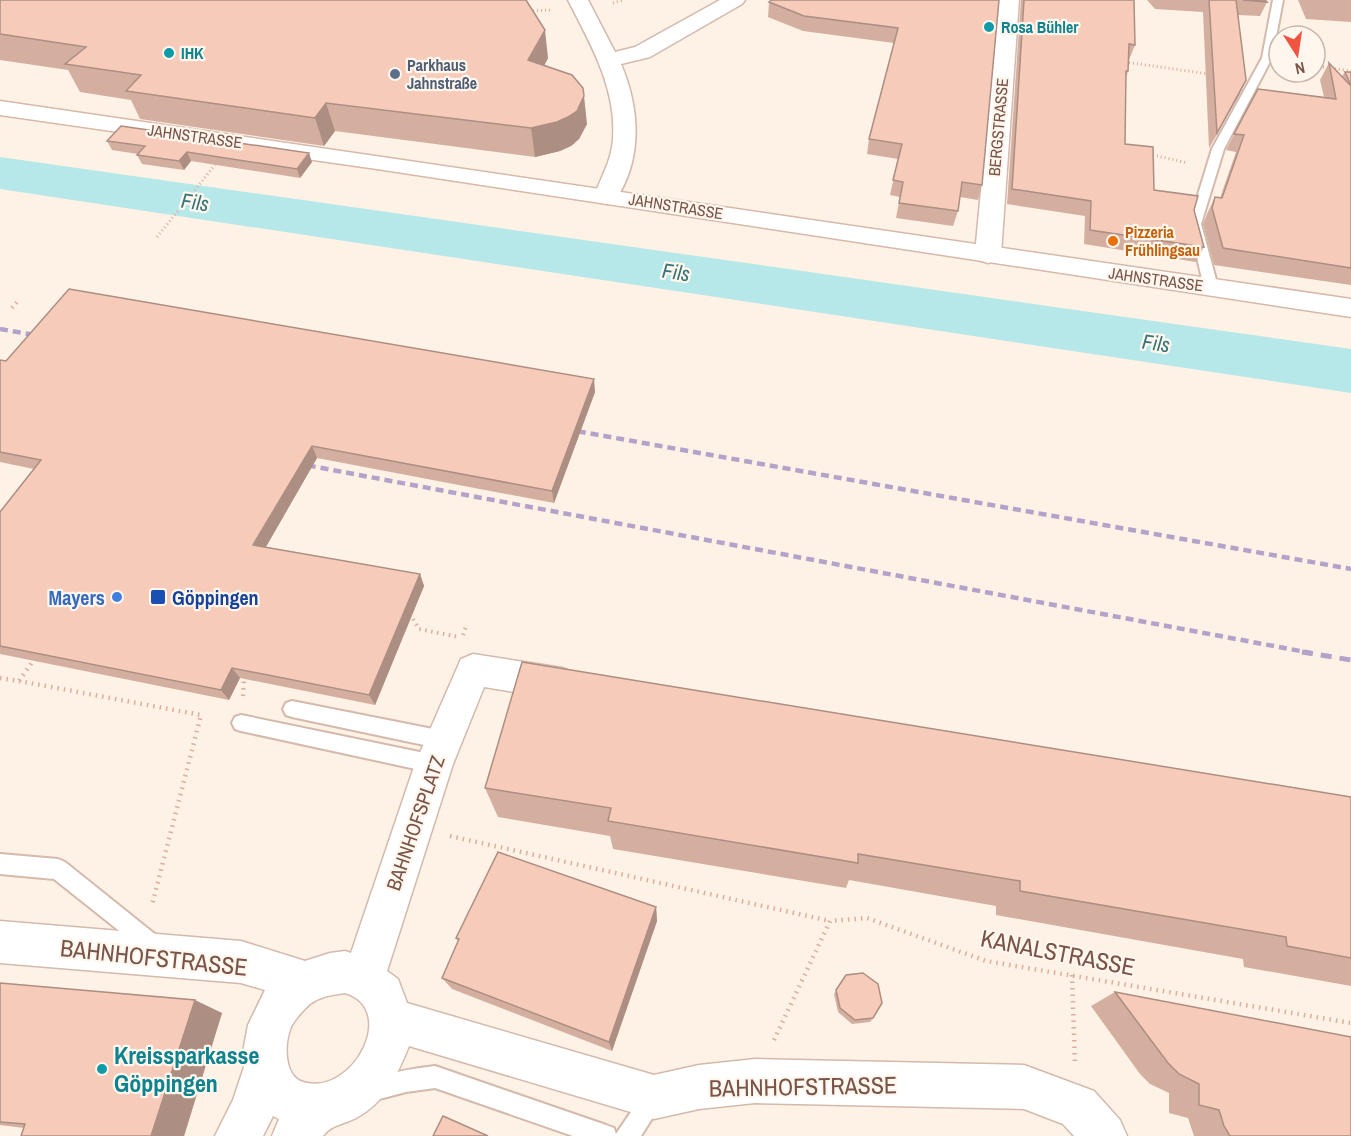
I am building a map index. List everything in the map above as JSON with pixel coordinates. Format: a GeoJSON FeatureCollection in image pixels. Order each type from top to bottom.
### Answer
{"type":"FeatureCollection","features":[{"type":"Feature","properties":{"kind":"street"},"geometry":{"type":"LineString","coordinates":[[578,0],[609,60],[622,101],[625,139],[617,170],[606,196]]}},
{"type":"Feature","properties":{"kind":"street"},"geometry":{"type":"LineString","coordinates":[[609,60],[642,52],[735,0]]}},
{"type":"Feature","properties":{"kind":"street","name":"BERGSTRASSE"},"geometry":{"type":"LineString","coordinates":[[988,254],[1009,0]]}},
{"type":"Feature","properties":{"kind":"street","name":"JAHNSTRASSE"},"geometry":{"type":"LineString","coordinates":[[0,108],[1351,308]]}},
{"type":"Feature","properties":{"kind":"street"},"geometry":{"type":"LineString","coordinates":[[468,654],[590,689]]}},
{"type":"Feature","properties":{"kind":"street","name":"BAHNHOFSPLATZ"},"geometry":{"type":"LineString","coordinates":[[364,978],[439,752],[468,654]]}},
{"type":"Feature","properties":{"kind":"street","name":"BAHNHOFSTRASSE"},"geometry":{"type":"LineString","coordinates":[[0,942],[241,962],[306,982]]}},
{"type":"Feature","properties":{"kind":"street"},"geometry":{"type":"LineString","coordinates":[[345,972],[364,978],[376,988],[386,1002],[390,1020],[390,1040],[384,1060],[371,1079],[322,1113],[283,1098],[272,1085],[266,1068],[264,1049],[268,1029],[277,1011],[289,995],[306,982],[325,974],[345,972]]}},
{"type":"Feature","properties":{"kind":"street","name":"BAHNHOFSTRASSE"},"geometry":{"type":"LineString","coordinates":[[390,1020],[453,1036],[654,1097],[699,1087],[754,1081],[1024,1087],[1078,1107],[1104,1136]]}},
{"type":"Feature","properties":{"kind":"street"},"geometry":{"type":"LineString","coordinates":[[238,1136],[252,1111],[266,1068]]}},
{"type":"Feature","properties":{"kind":"lane"},"geometry":{"type":"LineString","coordinates":[[1211,287],[1195,224],[1218,149],[1267,58],[1278,0]]}},
{"type":"Feature","properties":{"kind":"lane"},"geometry":{"type":"LineString","coordinates":[[292,709],[439,752]]}},
{"type":"Feature","properties":{"kind":"lane"},"geometry":{"type":"LineString","coordinates":[[241,723],[439,752]]}},
{"type":"Feature","properties":{"kind":"lane"},"geometry":{"type":"LineString","coordinates":[[0,864],[58,869],[166,956]]}},
{"type":"Feature","properties":{"kind":"lane"},"geometry":{"type":"LineString","coordinates":[[322,1113],[406,1081],[435,1077],[606,1136]]}},
{"type":"Feature","properties":{"kind":"lane"},"geometry":{"type":"LineString","coordinates":[[627,1136],[654,1097]]}},
{"type":"Feature","properties":{"kind":"path"},"geometry":{"type":"LineString","coordinates":[[527,11],[538,11]]}},
{"type":"Feature","properties":{"kind":"path"},"geometry":{"type":"LineString","coordinates":[[1117,61],[1254,81]]}},
{"type":"Feature","properties":{"kind":"path"},"geometry":{"type":"LineString","coordinates":[[1327,68],[1351,72]]}},
{"type":"Feature","properties":{"kind":"path"},"geometry":{"type":"LineString","coordinates":[[1142,151],[1167,159],[1213,166]]}},
{"type":"Feature","properties":{"kind":"path"},"geometry":{"type":"LineString","coordinates":[[157,237],[208,174]]}},
{"type":"Feature","properties":{"kind":"path"},"geometry":{"type":"LineString","coordinates":[[12,308],[19,300]]}},
{"type":"Feature","properties":{"kind":"path"},"geometry":{"type":"LineString","coordinates":[[405,618],[413,620],[419,629],[468,654]]}},
{"type":"Feature","properties":{"kind":"path"},"geometry":{"type":"LineString","coordinates":[[19,681],[33,661]]}},
{"type":"Feature","properties":{"kind":"path"},"geometry":{"type":"LineString","coordinates":[[0,678],[201,715],[150,914]]}},
{"type":"Feature","properties":{"kind":"path","name":"KANALSTRASSE"},"geometry":{"type":"LineString","coordinates":[[412,828],[830,921],[867,918],[986,961],[1351,1023]]}},
{"type":"Feature","properties":{"kind":"path"},"geometry":{"type":"LineString","coordinates":[[754,1081],[830,921]]}},
{"type":"Feature","properties":{"kind":"path"},"geometry":{"type":"LineString","coordinates":[[1072,975],[1074,1036]]}},
{"type":"Feature","properties":{"kind":"building"},"geometry":{"type":"Polygon","coordinates":[[[0,0],[526,0],[545,30],[528,60],[572,75],[583,88],[584,96],[577,111],[568,117],[531,128],[326,103],[315,118],[126,91],[141,75],[65,64],[86,47],[0,34],[0,0]]]}},
{"type":"Feature","properties":{"kind":"building"},"geometry":{"type":"Polygon","coordinates":[[[772,0],[999,0],[982,185],[962,182],[958,211],[899,203],[903,182],[893,180],[902,144],[869,139],[898,28],[804,16],[769,2],[772,0]]]}},
{"type":"Feature","properties":{"kind":"building"},"geometry":{"type":"Polygon","coordinates":[[[1024,0],[1134,0],[1135,45],[1129,44],[1128,71],[1126,71],[1125,144],[1153,147],[1154,190],[1198,196],[1194,210],[1204,247],[1090,230],[1091,201],[1012,189],[1024,0]]]}},
{"type":"Feature","properties":{"kind":"building"},"geometry":{"type":"Polygon","coordinates":[[[1209,0],[1236,0],[1246,80],[1217,133],[1209,0]]]}},
{"type":"Feature","properties":{"kind":"building"},"geometry":{"type":"Polygon","coordinates":[[[1329,63],[1351,86],[1351,268],[1223,248],[1212,208],[1215,197],[1222,198],[1244,135],[1234,134],[1258,89],[1336,99],[1329,63]]]}},
{"type":"Feature","properties":{"kind":"building"},"geometry":{"type":"Polygon","coordinates":[[[1345,72],[1351,72],[1351,86],[1345,72]]]}},
{"type":"Feature","properties":{"kind":"building"},"geometry":{"type":"Polygon","coordinates":[[[121,126],[309,153],[297,169],[187,152],[179,161],[137,155],[145,146],[107,141],[121,126]]]}},
{"type":"Feature","properties":{"kind":"building"},"geometry":{"type":"Polygon","coordinates":[[[69,289],[594,379],[552,491],[312,446],[253,545],[420,574],[369,695],[232,668],[221,690],[0,646],[0,512],[41,460],[0,452],[0,360],[6,361],[69,289]]]}},
{"type":"Feature","properties":{"kind":"building"},"geometry":{"type":"Polygon","coordinates":[[[522,662],[1351,797],[1351,958],[1287,946],[1286,937],[1020,891],[1020,881],[858,854],[858,863],[608,821],[611,808],[485,788],[522,662]]]}},
{"type":"Feature","properties":{"kind":"building"},"geometry":{"type":"Polygon","coordinates":[[[498,852],[656,907],[609,1042],[442,978],[459,939],[456,938],[498,852]]]}},
{"type":"Feature","properties":{"kind":"building"},"geometry":{"type":"Polygon","coordinates":[[[863,973],[878,984],[882,1003],[873,1018],[855,1020],[840,1008],[836,990],[846,975],[863,973]]]}},
{"type":"Feature","properties":{"kind":"building","name":"Kreissparkasse Göppingen"},"geometry":{"type":"Polygon","coordinates":[[[0,983],[195,1000],[151,1136],[21,1136],[25,1124],[0,1122],[0,983]]]}},
{"type":"Feature","properties":{"kind":"building"},"geometry":{"type":"Polygon","coordinates":[[[1115,992],[1351,1037],[1351,1136],[1230,1136],[1219,1110],[1199,1105],[1199,1084],[1179,1074],[1168,1063],[1115,992]]]}},
{"type":"Feature","properties":{"kind":"building"},"geometry":{"type":"Polygon","coordinates":[[[443,1116],[488,1136],[433,1136],[443,1116]]]}},
{"type":"Feature","properties":{"kind":"waterway","name":"Fils"},"geometry":{"type":"LineString","coordinates":[[0,173],[1351,371]]}},
{"type":"Feature","properties":{"kind":"railway"},"geometry":{"type":"LineString","coordinates":[[0,329],[46,337]]}},
{"type":"Feature","properties":{"kind":"railway"},"geometry":{"type":"LineString","coordinates":[[565,429],[1351,569]]}},
{"type":"Feature","properties":{"kind":"railway"},"geometry":{"type":"LineString","coordinates":[[295,463],[1311,653]]}},
{"type":"Feature","properties":{"kind":"railway"},"geometry":{"type":"LineString","coordinates":[[1302,652],[1351,660]]}},
{"type":"Feature","properties":{"kind":"place","name":"Rosa Bühler"},"geometry":{"type":"Point","coordinates":[989,27]}},
{"type":"Feature","properties":{"kind":"place","name":"IHK"},"geometry":{"type":"Point","coordinates":[169,53]}},
{"type":"Feature","properties":{"kind":"place","name":"Parkhaus Jahnstraße"},"geometry":{"type":"Point","coordinates":[395,74]}},
{"type":"Feature","properties":{"kind":"place","name":"Pizzeria Frühlingsau"},"geometry":{"type":"Point","coordinates":[1113,241]}},
{"type":"Feature","properties":{"kind":"place","name":"Mayers"},"geometry":{"type":"Point","coordinates":[117,597]}},
{"type":"Feature","properties":{"kind":"place","name":"Göppingen"},"geometry":{"type":"Point","coordinates":[158,597]}},
{"type":"Feature","properties":{"kind":"place","name":"Kreissparkasse Göppingen"},"geometry":{"type":"Point","coordinates":[102,1069]}}]}
